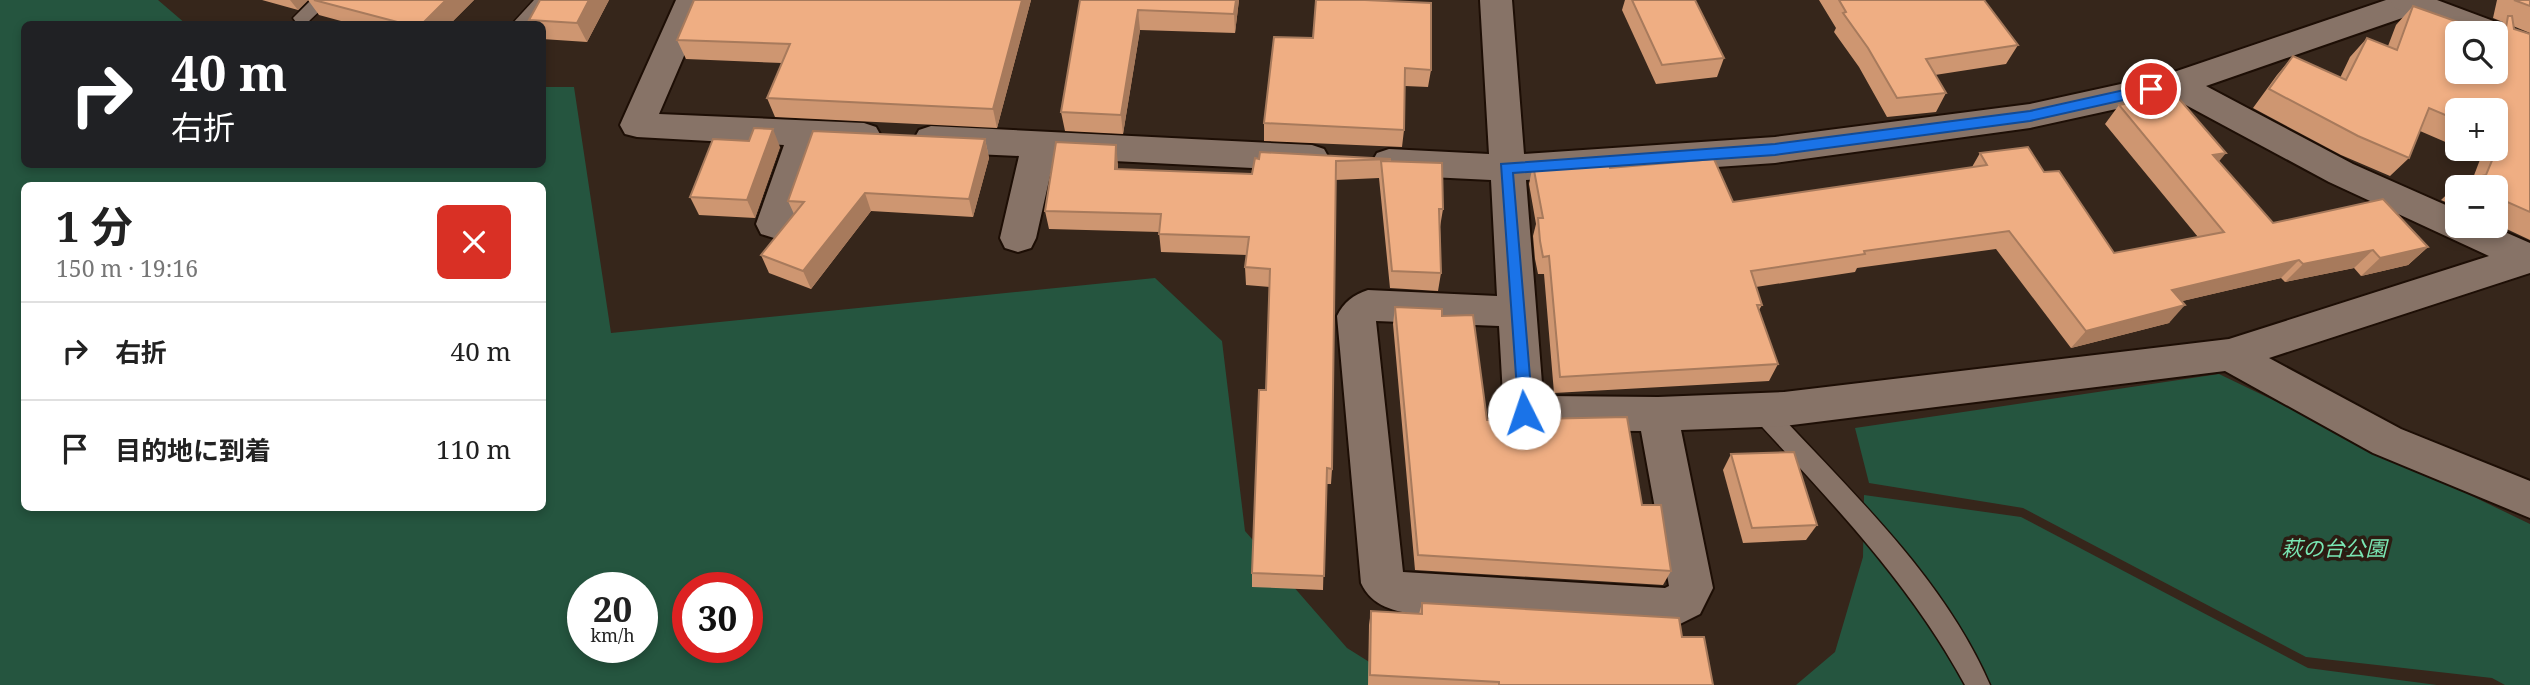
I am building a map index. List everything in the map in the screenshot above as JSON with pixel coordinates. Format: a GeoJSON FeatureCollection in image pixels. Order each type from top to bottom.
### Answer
{"type":"FeatureCollection","features":[{"type":"Feature","properties":{"kind":"street"},"geometry":{"type":"LineString","coordinates":[[692,0],[637,125],[1506,168],[1775,150],[2030,116],[2175,84],[2413,1],[2462,21]]}},
{"type":"Feature","properties":{"kind":"street"},"geometry":{"type":"LineString","coordinates":[[1496,0],[1524,413],[1658,414],[1761,410],[2229,355],[2529,259]]}},
{"type":"Feature","properties":{"kind":"street"},"geometry":{"type":"LineString","coordinates":[[2175,84],[2341,173],[2445,221]]}},
{"type":"Feature","properties":{"kind":"street"},"geometry":{"type":"LineString","coordinates":[[774,224],[805,133]]}},
{"type":"Feature","properties":{"kind":"street"},"geometry":{"type":"LineString","coordinates":[[1018,238],[1039,145]]}},
{"type":"Feature","properties":{"kind":"street"},"geometry":{"type":"LineString","coordinates":[[2483,238],[2529,259]]}},
{"type":"Feature","properties":{"kind":"street"},"geometry":{"type":"LineString","coordinates":[[1516,312],[1368,305],[1356,316],[1383,583],[1396,591],[1419,595],[1670,609],[1685,600],[1691,588],[1658,414]]}},
{"type":"Feature","properties":{"kind":"street"},"geometry":{"type":"LineString","coordinates":[[2229,355],[2388,440],[2530,500]]}},
{"type":"Feature","properties":{"kind":"lane"},"geometry":{"type":"LineString","coordinates":[[302,18],[322,0]]}},
{"type":"Feature","properties":{"kind":"lane"},"geometry":{"type":"LineString","coordinates":[[523,21],[544,0]]}},
{"type":"Feature","properties":{"kind":"lane"},"geometry":{"type":"LineString","coordinates":[[1761,410],[1892,555],[1957,643],[1978,685]]}},
{"type":"Feature","properties":{"kind":"green space"},"geometry":{"type":"Polygon","coordinates":[[[0,0],[158,0],[182,21],[21,21],[21,168],[546,168],[546,87],[574,87],[611,333],[1155,278],[1222,341],[1245,531],[1347,648],[1406,685],[0,685],[0,0]]]}},
{"type":"Feature","properties":{"kind":"green space","name":"萩の台公園"},"geometry":{"type":"Polygon","coordinates":[[[2219,374],[2530,524],[2530,685],[2505,685],[2492,678],[2306,657],[2023,508],[1869,483],[1855,428],[2219,374]]]}},
{"type":"Feature","properties":{"kind":"green space"},"geometry":{"type":"Polygon","coordinates":[[[1864,495],[2021,517],[2308,668],[2437,685],[1796,685],[1835,652],[1863,557],[1864,495]]]}},
{"type":"Feature","properties":{"kind":"building"},"geometry":{"type":"Polygon","coordinates":[[[314,0],[446,0],[425,21],[394,21],[314,0]]]}},
{"type":"Feature","properties":{"kind":"building"},"geometry":{"type":"Polygon","coordinates":[[[540,0],[589,0],[577,23],[529,20],[540,0]]]}},
{"type":"Feature","properties":{"kind":"building"},"geometry":{"type":"Polygon","coordinates":[[[694,0],[1022,0],[993,109],[767,98],[790,44],[677,40],[694,0]]]}},
{"type":"Feature","properties":{"kind":"building"},"geometry":{"type":"Polygon","coordinates":[[[1080,0],[1236,0],[1234,14],[1138,10],[1121,115],[1061,112],[1080,0]]]}},
{"type":"Feature","properties":{"kind":"building"},"geometry":{"type":"Polygon","coordinates":[[[1316,0],[1431,3],[1431,70],[1405,68],[1404,130],[1264,123],[1274,37],[1313,38],[1316,0]]]}},
{"type":"Feature","properties":{"kind":"building"},"geometry":{"type":"Polygon","coordinates":[[[1632,0],[1695,0],[1724,58],[1662,65],[1632,0]]]}},
{"type":"Feature","properties":{"kind":"building"},"geometry":{"type":"Polygon","coordinates":[[[1839,0],[1984,0],[2018,45],[1926,59],[1946,93],[1897,98],[1868,48],[1843,13],[1846,12],[1839,0]]]}},
{"type":"Feature","properties":{"kind":"building"},"geometry":{"type":"Polygon","coordinates":[[[2514,0],[2530,0],[2530,6],[2514,0]]]}},
{"type":"Feature","properties":{"kind":"building"},"geometry":{"type":"Polygon","coordinates":[[[2413,6],[2455,21],[2445,21],[2445,84],[2508,84],[2508,16],[2512,16],[2514,29],[2530,34],[2530,212],[2508,202],[2508,175],[2486,175],[2492,161],[2508,161],[2508,98],[2445,98],[2445,115],[2429,108],[2409,158],[2358,136],[2269,89],[2293,56],[2346,80],[2367,38],[2397,50],[2413,6]]]}},
{"type":"Feature","properties":{"kind":"building"},"geometry":{"type":"Polygon","coordinates":[[[2175,94],[2226,153],[2213,155],[2273,223],[2383,199],[2428,247],[2380,258],[2373,250],[2303,264],[2299,260],[2172,290],[2185,305],[2086,331],[2009,231],[1864,251],[1865,254],[1751,271],[1762,305],[1757,305],[1778,364],[1560,377],[1549,256],[1543,257],[1540,241],[1538,218],[1543,218],[1533,165],[1609,163],[1610,168],[1714,159],[1733,202],[1987,165],[1980,153],[2028,147],[2044,172],[2059,171],[2114,253],[2224,232],[2119,105],[2175,94]]]}},
{"type":"Feature","properties":{"kind":"building"},"geometry":{"type":"Polygon","coordinates":[[[754,128],[773,129],[747,200],[690,197],[713,139],[749,141],[754,128]]]}},
{"type":"Feature","properties":{"kind":"building"},"geometry":{"type":"Polygon","coordinates":[[[813,131],[985,139],[969,199],[865,193],[803,271],[761,255],[804,202],[788,201],[813,131]]]}},
{"type":"Feature","properties":{"kind":"building"},"geometry":{"type":"Polygon","coordinates":[[[1056,142],[1116,145],[1115,169],[1252,174],[1255,158],[1259,159],[1260,152],[1391,159],[1336,161],[1332,469],[1327,468],[1324,576],[1252,573],[1259,390],[1266,390],[1270,269],[1245,267],[1249,237],[1159,234],[1161,214],[1045,211],[1056,142]]]}},
{"type":"Feature","properties":{"kind":"building"},"geometry":{"type":"Polygon","coordinates":[[[1381,161],[1442,163],[1443,209],[1439,209],[1441,273],[1392,271],[1381,161]]]}},
{"type":"Feature","properties":{"kind":"building"},"geometry":{"type":"Polygon","coordinates":[[[1395,307],[1442,309],[1442,316],[1473,315],[1487,420],[1627,417],[1642,505],[1661,505],[1671,571],[1418,555],[1395,307]]]}},
{"type":"Feature","properties":{"kind":"building"},"geometry":{"type":"Polygon","coordinates":[[[1794,452],[1817,525],[1752,528],[1731,454],[1794,452]]]}},
{"type":"Feature","properties":{"kind":"building"},"geometry":{"type":"Polygon","coordinates":[[[1422,603],[1679,618],[1682,637],[1704,637],[1713,685],[1499,685],[1499,682],[1370,675],[1371,611],[1422,614],[1422,603]]]}},
{"type":"Feature","properties":{"kind":"route"},"geometry":{"type":"LineString","coordinates":[[1524,413],[1506,168],[1775,150],[2030,116],[2151,89]]}}]}
